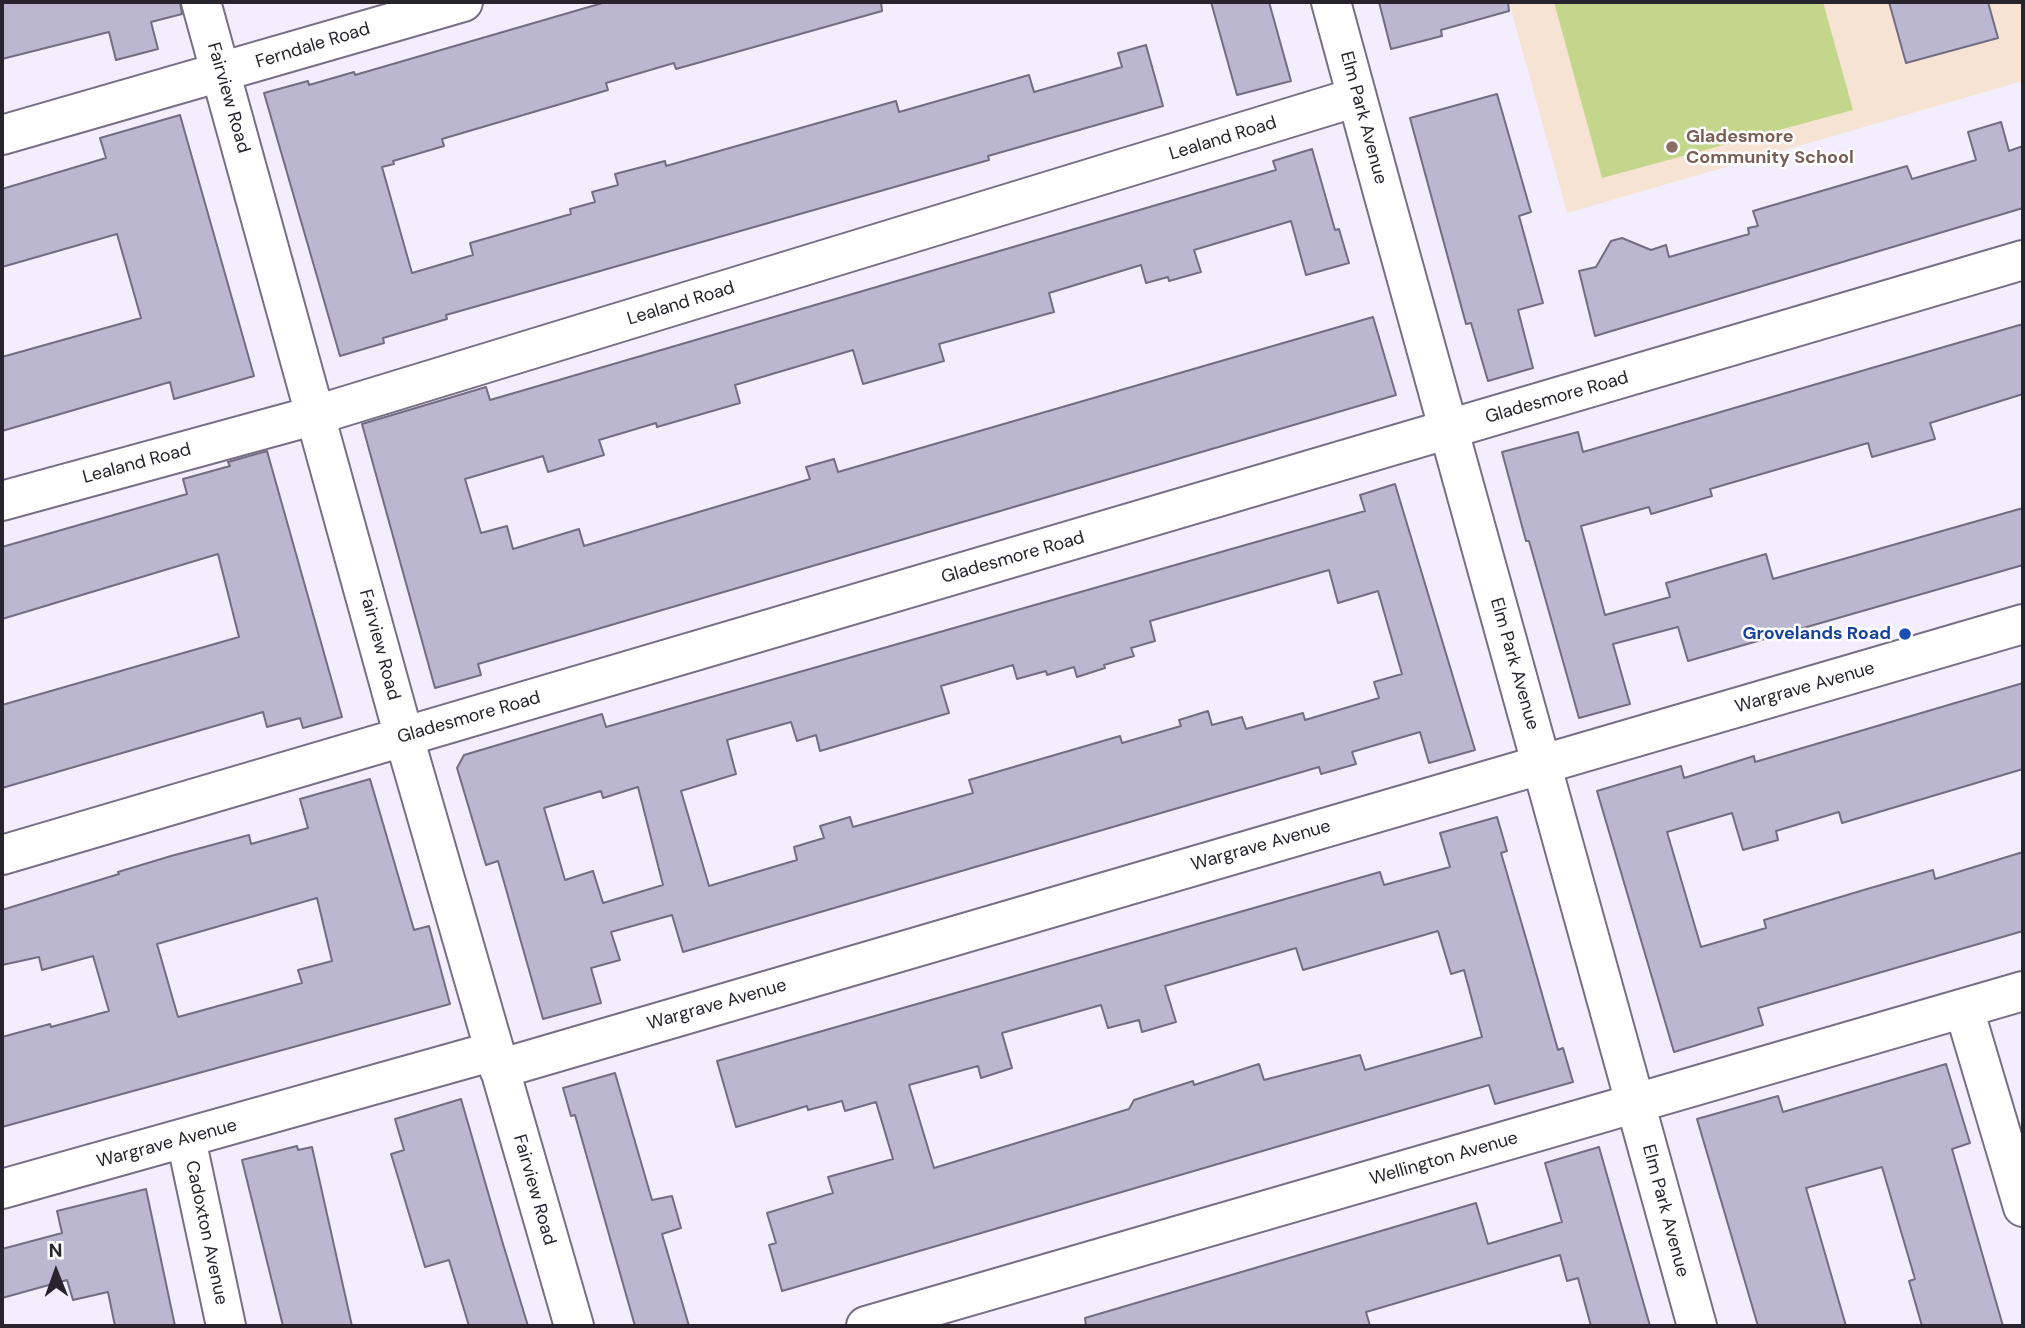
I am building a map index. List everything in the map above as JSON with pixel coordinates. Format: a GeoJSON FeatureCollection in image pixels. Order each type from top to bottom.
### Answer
{"type":"FeatureCollection","features":[{"type":"Feature","properties":{"kind":"street","name":"Fairview Road"},"geometry":{"type":"LineString","coordinates":[[201,2],[404,737],[574,1326]]}},
{"type":"Feature","properties":{"kind":"street","name":"Ferndale Road"},"geometry":{"type":"LineString","coordinates":[[2,135],[463,2]]}},
{"type":"Feature","properties":{"kind":"street","name":"Elm Park Avenue"},"geometry":{"type":"LineString","coordinates":[[1331,2],[1447,431],[1697,1326]]}},
{"type":"Feature","properties":{"kind":"street","name":"Lealand Road"},"geometry":{"type":"LineString","coordinates":[[2,501],[316,415],[1357,97]]}},
{"type":"Feature","properties":{"kind":"street","name":"Gladesmore Road"},"geometry":{"type":"LineString","coordinates":[[2,855],[2023,260]]}},
{"type":"Feature","properties":{"kind":"street","name":"Wargrave Avenue"},"geometry":{"type":"LineString","coordinates":[[2,1189],[497,1060],[1542,764],[2023,624]]}},
{"type":"Feature","properties":{"kind":"street","name":"Wellington Avenue"},"geometry":{"type":"LineString","coordinates":[[866,1326],[2023,991]]}},
{"type":"Feature","properties":{"kind":"street"},"geometry":{"type":"LineString","coordinates":[[1964,1009],[2023,1208]]}},
{"type":"Feature","properties":{"kind":"street","name":"Cadoxton Avenue"},"geometry":{"type":"LineString","coordinates":[[186,1139],[226,1326]]}},
{"type":"Feature","properties":{"kind":"shaded area","name":"Gladesmore Community School"},"geometry":{"type":"Polygon","coordinates":[[[1509,2],[2023,2],[2023,81],[1567,213],[1509,2]]]}},
{"type":"Feature","properties":{"kind":"green space"},"geometry":{"type":"Polygon","coordinates":[[[1554,2],[1823,2],[1853,110],[1602,178],[1554,2]]]}},
{"type":"Feature","properties":{"kind":"building"},"geometry":{"type":"Polygon","coordinates":[[[2,2],[180,2],[182,14],[151,22],[158,49],[116,60],[109,32],[2,59],[2,2]]]}},
{"type":"Feature","properties":{"kind":"building"},"geometry":{"type":"Polygon","coordinates":[[[606,2],[881,2],[882,11],[676,69],[674,63],[606,83],[608,90],[442,139],[444,146],[393,161],[394,164],[382,167],[412,273],[473,255],[470,243],[571,214],[570,209],[595,202],[592,192],[618,185],[615,174],[665,161],[666,166],[896,101],[899,112],[1029,75],[1034,92],[1122,67],[1118,53],[1146,45],[1163,106],[988,156],[989,160],[446,315],[447,319],[383,338],[384,343],[340,356],[264,93],[308,81],[309,85],[354,72],[355,75],[606,2]]]}},
{"type":"Feature","properties":{"kind":"building"},"geometry":{"type":"Polygon","coordinates":[[[1211,2],[1269,2],[1291,81],[1237,95],[1211,2]]]}},
{"type":"Feature","properties":{"kind":"building"},"geometry":{"type":"Polygon","coordinates":[[[1379,2],[1508,2],[1509,11],[1441,30],[1442,36],[1391,49],[1379,2]]]}},
{"type":"Feature","properties":{"kind":"building"},"geometry":{"type":"Polygon","coordinates":[[[1889,2],[1988,2],[1998,38],[1906,63],[1889,2]]]}},
{"type":"Feature","properties":{"kind":"building"},"geometry":{"type":"Polygon","coordinates":[[[1497,94],[1531,212],[1519,216],[1543,303],[1518,310],[1533,368],[1488,381],[1471,323],[1466,324],[1410,118],[1497,94]]]}},
{"type":"Feature","properties":{"kind":"building"},"geometry":{"type":"Polygon","coordinates":[[[180,115],[254,376],[174,399],[170,382],[2,431],[2,357],[141,318],[117,234],[2,267],[2,189],[106,158],[100,138],[180,115]]]}},
{"type":"Feature","properties":{"kind":"building"},"geometry":{"type":"Polygon","coordinates":[[[2001,122],[2009,151],[2023,146],[2023,208],[1595,336],[1579,271],[1596,267],[1611,241],[1622,238],[1651,250],[1666,245],[1669,257],[1749,234],[1748,228],[1758,226],[1753,211],[1907,166],[1912,179],[1976,160],[1968,132],[2001,122]]]}},
{"type":"Feature","properties":{"kind":"building"},"geometry":{"type":"Polygon","coordinates":[[[1312,149],[1335,230],[1339,229],[1349,263],[1306,275],[1291,221],[1194,250],[1201,272],[1169,281],[1168,277],[1146,283],[1141,265],[1049,293],[1054,312],[939,344],[944,361],[863,384],[853,350],[735,385],[740,403],[657,427],[656,423],[599,440],[604,455],[548,472],[543,456],[465,479],[481,533],[507,526],[513,549],[579,529],[584,546],[810,479],[806,467],[834,459],[838,472],[1373,317],[1396,395],[478,664],[481,675],[435,688],[362,424],[486,387],[490,400],[1276,170],[1273,161],[1312,149]]]}},
{"type":"Feature","properties":{"kind":"building"},"geometry":{"type":"Polygon","coordinates":[[[2023,324],[2023,394],[1930,423],[1935,439],[1872,457],[1868,443],[1710,489],[1712,496],[1651,514],[1649,507],[1581,526],[1605,615],[1670,597],[1666,583],[1766,554],[1773,579],[2023,508],[2023,565],[1688,661],[1678,627],[1613,644],[1630,704],[1579,718],[1502,452],[1578,432],[1583,452],[2023,324]]]}},
{"type":"Feature","properties":{"kind":"building"},"geometry":{"type":"Polygon","coordinates":[[[267,451],[342,717],[303,728],[300,718],[267,727],[263,712],[2,788],[2,705],[239,637],[218,554],[2,619],[2,547],[187,494],[183,479],[230,466],[228,462],[267,451]]]}},
{"type":"Feature","properties":{"kind":"building"},"geometry":{"type":"Polygon","coordinates":[[[1395,484],[1475,750],[1429,763],[1420,732],[1352,752],[1356,764],[1321,774],[1319,767],[683,952],[672,915],[611,932],[620,960],[591,968],[601,1003],[543,1019],[498,861],[486,865],[457,768],[464,755],[602,714],[606,727],[1365,511],[1360,495],[1395,484]],[[1329,570],[1150,621],[1155,641],[1131,648],[1134,656],[1077,677],[1074,667],[1047,675],[1046,671],[1017,679],[1013,665],[941,686],[949,713],[820,751],[816,735],[797,741],[791,722],[727,740],[736,774],[681,791],[709,886],[797,860],[794,847],[824,838],[820,826],[850,817],[853,827],[973,793],[969,780],[1120,736],[1122,743],[1181,726],[1179,720],[1208,711],[1212,725],[1242,717],[1246,729],[1303,713],[1305,720],[1379,698],[1374,682],[1402,674],[1378,591],[1338,603],[1329,570]],[[638,787],[603,798],[601,791],[544,808],[565,880],[593,871],[603,903],[663,885],[638,787]]]}},
{"type":"Feature","properties":{"kind":"building"},"geometry":{"type":"Polygon","coordinates":[[[2023,683],[2023,769],[1842,823],[1839,812],[1776,831],[1778,840],[1743,850],[1732,813],[1667,832],[1701,947],[1766,928],[1764,920],[1867,889],[1933,870],[1935,879],[2023,852],[2023,931],[1758,1008],[1763,1025],[1674,1052],[1597,791],[1681,766],[1684,778],[1754,756],[1755,762],[2023,683]]]}},
{"type":"Feature","properties":{"kind":"building"},"geometry":{"type":"Polygon","coordinates":[[[370,779],[414,930],[429,926],[450,1004],[2,1127],[2,1037],[109,1011],[93,956],[42,970],[39,957],[2,965],[2,910],[119,874],[118,872],[249,835],[251,844],[308,828],[300,799],[370,779]],[[317,898],[157,944],[178,1017],[302,983],[298,970],[332,961],[317,898]]]}},
{"type":"Feature","properties":{"kind":"building"},"geometry":{"type":"Polygon","coordinates":[[[1497,817],[1507,851],[1501,853],[1558,1050],[1563,1048],[1573,1082],[1495,1104],[1489,1085],[782,1291],[769,1245],[776,1243],[767,1213],[833,1193],[828,1177],[893,1159],[876,1102],[845,1111],[842,1101],[808,1110],[807,1106],[736,1127],[717,1061],[1380,872],[1384,885],[1450,867],[1440,833],[1497,817]],[[1438,931],[1303,970],[1296,948],[1165,986],[1176,1022],[1142,1032],[1139,1020],[1108,1028],[1101,1005],[1002,1033],[1012,1068],[981,1078],[978,1066],[909,1085],[934,1168],[1129,1109],[1134,1100],[1193,1081],[1194,1085],[1259,1064],[1264,1080],[1360,1055],[1365,1070],[1482,1037],[1464,970],[1451,974],[1438,931]]]}},
{"type":"Feature","properties":{"kind":"building"},"geometry":{"type":"Polygon","coordinates":[[[1946,1064],[1970,1143],[1952,1149],[2003,1326],[1922,1326],[1909,1281],[1915,1279],[1882,1167],[1806,1188],[1846,1326],[1758,1326],[1697,1119],[1778,1096],[1783,1112],[1946,1064]]]}},
{"type":"Feature","properties":{"kind":"building"},"geometry":{"type":"Polygon","coordinates":[[[615,1073],[652,1200],[672,1196],[681,1228],[662,1234],[689,1326],[635,1326],[575,1115],[571,1116],[563,1088],[615,1073]]]}},
{"type":"Feature","properties":{"kind":"building"},"geometry":{"type":"Polygon","coordinates":[[[461,1099],[528,1326],[469,1326],[449,1260],[425,1267],[391,1154],[404,1150],[395,1119],[461,1099]]]}},
{"type":"Feature","properties":{"kind":"building"},"geometry":{"type":"Polygon","coordinates":[[[297,1146],[298,1150],[312,1147],[352,1326],[283,1326],[242,1160],[297,1146]]]}},
{"type":"Feature","properties":{"kind":"building"},"geometry":{"type":"Polygon","coordinates":[[[1599,1147],[1650,1326],[1591,1326],[1578,1278],[1567,1281],[1560,1255],[1366,1312],[1370,1326],[1086,1326],[1085,1318],[1476,1203],[1488,1244],[1562,1222],[1545,1163],[1599,1147]]]}},
{"type":"Feature","properties":{"kind":"building"},"geometry":{"type":"Polygon","coordinates":[[[146,1189],[175,1326],[115,1326],[108,1292],[73,1300],[67,1280],[2,1298],[2,1249],[62,1233],[57,1211],[146,1189]]]}},
{"type":"Feature","properties":{"kind":"place","name":"Gladesmore Community School"},"geometry":{"type":"Point","coordinates":[1672,147]}},
{"type":"Feature","properties":{"kind":"place","name":"Grovelands Road"},"geometry":{"type":"Point","coordinates":[1905,634]}}]}
